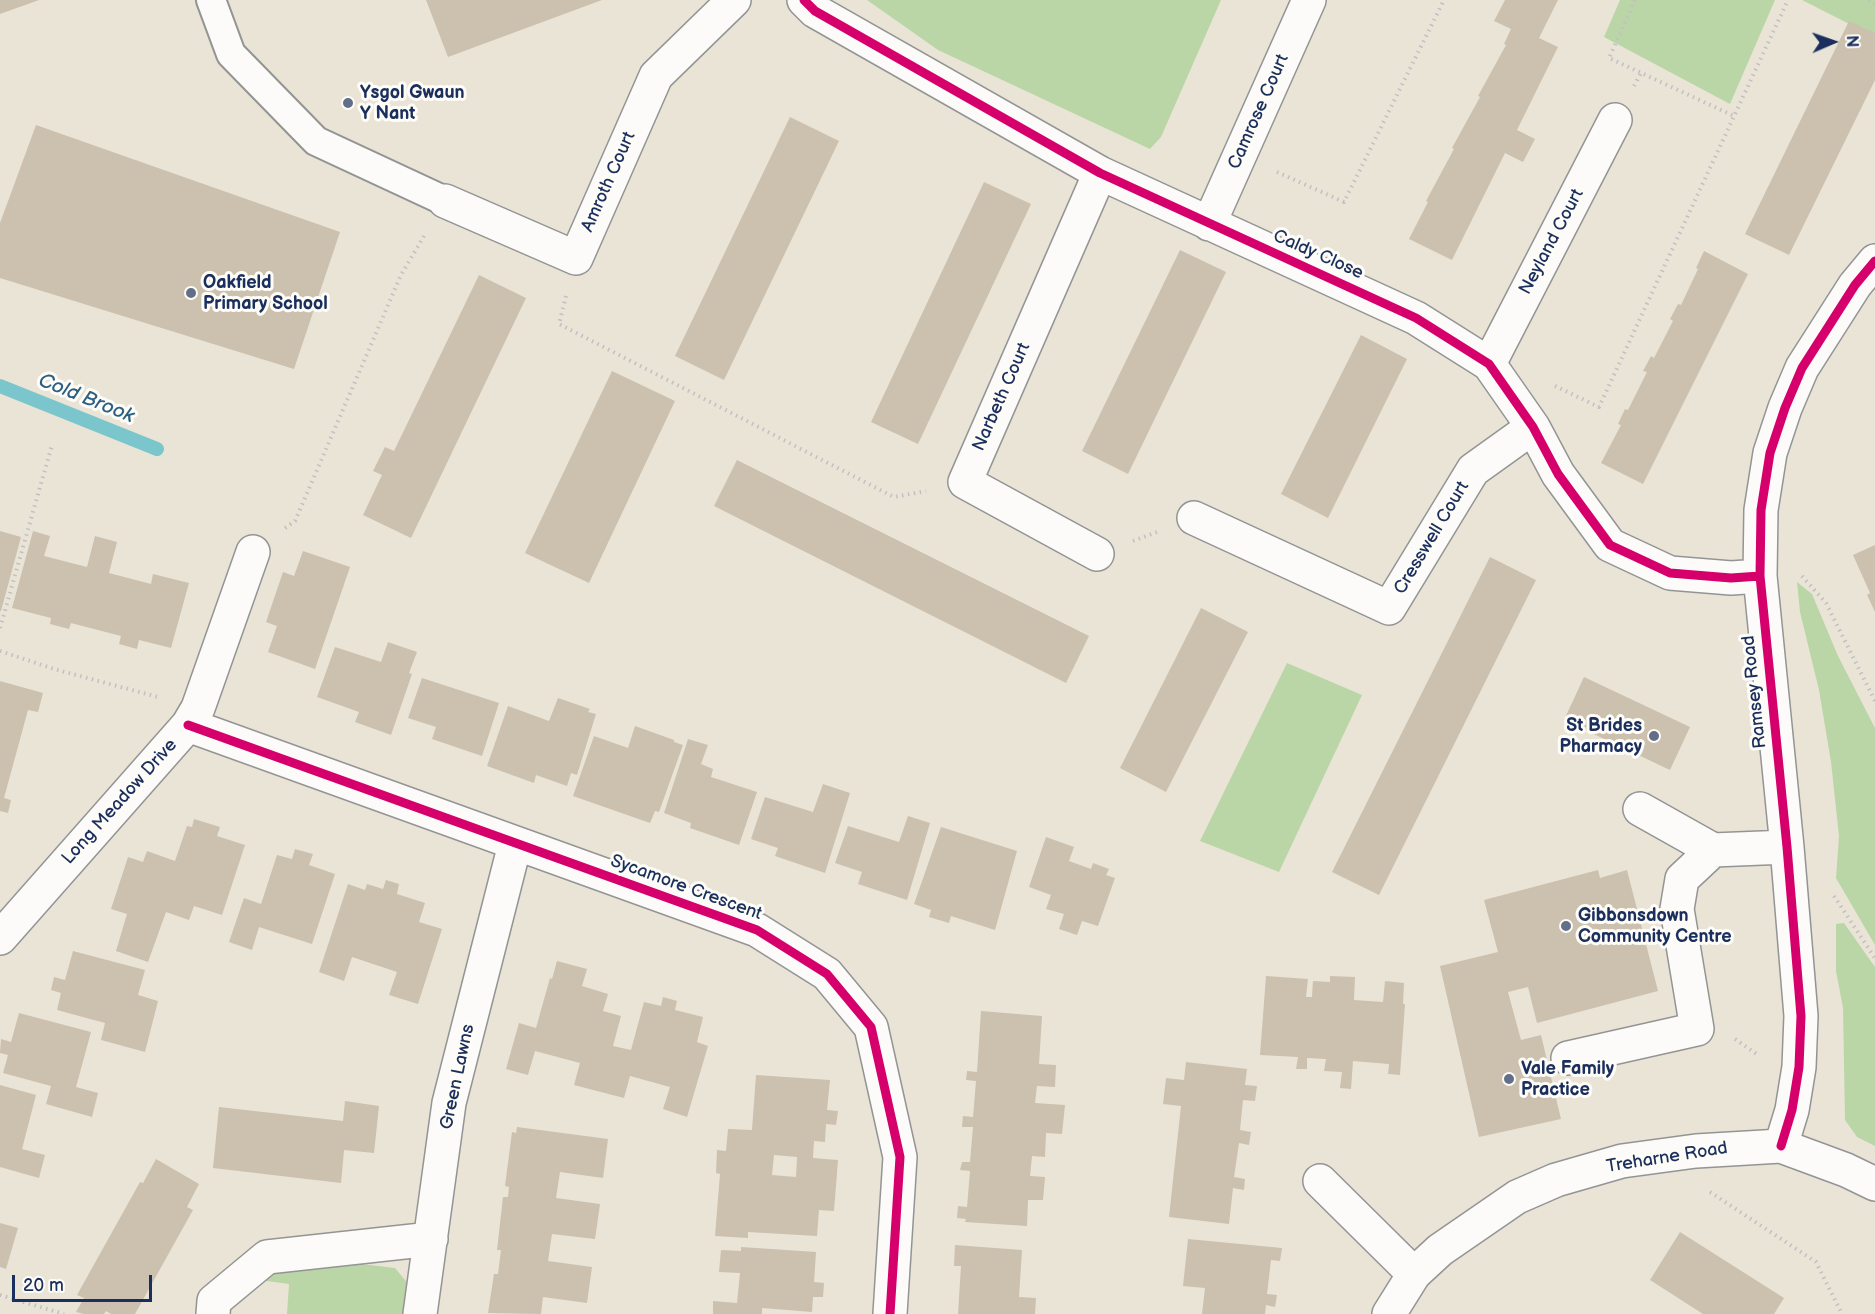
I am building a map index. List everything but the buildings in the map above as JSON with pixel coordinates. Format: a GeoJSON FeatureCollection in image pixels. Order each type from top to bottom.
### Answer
{"type":"FeatureCollection","features":[{"type":"Feature","properties":{"kind":"street","name":"Amroth Court"},"geometry":{"type":"LineString","coordinates":[[576,258],[656,76],[734,0]]}},
{"type":"Feature","properties":{"kind":"street","name":"Caldy Close"},"geometry":{"type":"LineString","coordinates":[[804,0],[815,11],[1100,173],[1416,318],[1488,364],[1533,427],[1558,474],[1610,545],[1670,573],[1731,578],[1760,576]]}},
{"type":"Feature","properties":{"kind":"street","name":"Camrose Court"},"geometry":{"type":"LineString","coordinates":[[1209,224],[1309,0]]}},
{"type":"Feature","properties":{"kind":"street","name":"Neyland Court"},"geometry":{"type":"LineString","coordinates":[[1488,364],[1615,120]]}},
{"type":"Feature","properties":{"kind":"street","name":"Narbeth Court"},"geometry":{"type":"LineString","coordinates":[[965,482],[1100,173]]}},
{"type":"Feature","properties":{"kind":"street"},"geometry":{"type":"LineString","coordinates":[[445,201],[576,258]]}},
{"type":"Feature","properties":{"kind":"street","name":"Ramsey Road"},"geometry":{"type":"LineString","coordinates":[[1781,1146],[1792,1110],[1799,1067],[1801,1016],[1760,576],[1761,510],[1770,453],[1785,408],[1802,368],[1829,323],[1875,261]]}},
{"type":"Feature","properties":{"kind":"street","name":"Cresswell Court"},"geometry":{"type":"LineString","coordinates":[[1194,518],[1389,608],[1473,470],[1533,427]]}},
{"type":"Feature","properties":{"kind":"street"},"geometry":{"type":"LineString","coordinates":[[965,482],[1097,554]]}},
{"type":"Feature","properties":{"kind":"street","name":"Long Meadow Drive"},"geometry":{"type":"LineString","coordinates":[[0,938],[193,717],[253,552]]}},
{"type":"Feature","properties":{"kind":"street","name":"Sycamore Crescent"},"geometry":{"type":"LineString","coordinates":[[193,717],[515,844],[757,930],[827,974],[871,1027],[900,1157],[890,1314]]}},
{"type":"Feature","properties":{"kind":"street"},"geometry":{"type":"LineString","coordinates":[[1640,810],[1713,850],[1787,848]]}},
{"type":"Feature","properties":{"kind":"street","name":"Green Lawns"},"geometry":{"type":"LineString","coordinates":[[420,1314],[449,1103],[515,844]]}},
{"type":"Feature","properties":{"kind":"street"},"geometry":{"type":"LineString","coordinates":[[1568,1058],[1697,1029],[1677,909],[1682,879],[1713,850]]}},
{"type":"Feature","properties":{"kind":"street"},"geometry":{"type":"LineString","coordinates":[[1781,1146],[1826,1161],[1875,1184]]}},
{"type":"Feature","properties":{"kind":"street","name":"Treharne Road"},"geometry":{"type":"LineString","coordinates":[[1389,1314],[1413,1274],[1440,1250],[1517,1197],[1556,1180],[1622,1161],[1696,1150],[1781,1146]]}},
{"type":"Feature","properties":{"kind":"street"},"geometry":{"type":"LineString","coordinates":[[1320,1181],[1413,1274]]}},
{"type":"Feature","properties":{"kind":"street"},"geometry":{"type":"LineString","coordinates":[[213,1314],[214,1300],[267,1257],[431,1239]]}},
{"type":"Feature","properties":{"kind":"lane"},"geometry":{"type":"LineString","coordinates":[[211,0],[231,54],[316,141],[445,201]]}},
{"type":"Feature","properties":{"kind":"path"},"geometry":{"type":"LineString","coordinates":[[1239,156],[1344,202],[1444,0]]}},
{"type":"Feature","properties":{"kind":"path"},"geometry":{"type":"LineString","coordinates":[[1635,0],[1609,58],[1734,116]]}},
{"type":"Feature","properties":{"kind":"path"},"geometry":{"type":"LineString","coordinates":[[1548,382],[1599,407],[1788,0]]}},
{"type":"Feature","properties":{"kind":"path"},"geometry":{"type":"LineString","coordinates":[[1869,0],[1875,3]]}},
{"type":"Feature","properties":{"kind":"path"},"geometry":{"type":"LineString","coordinates":[[253,552],[296,521],[401,275],[445,201]]}},
{"type":"Feature","properties":{"kind":"path"},"geometry":{"type":"LineString","coordinates":[[576,258],[559,324],[894,497],[965,482]]}},
{"type":"Feature","properties":{"kind":"path"},"geometry":{"type":"LineString","coordinates":[[0,628],[52,446]]}},
{"type":"Feature","properties":{"kind":"path"},"geometry":{"type":"LineString","coordinates":[[1097,554],[1194,518]]}},
{"type":"Feature","properties":{"kind":"path"},"geometry":{"type":"LineString","coordinates":[[1799,572],[1826,603],[1875,701]]}},
{"type":"Feature","properties":{"kind":"path"},"geometry":{"type":"LineString","coordinates":[[0,651],[193,717]]}},
{"type":"Feature","properties":{"kind":"path"},"geometry":{"type":"LineString","coordinates":[[1830,890],[1875,958]]}},
{"type":"Feature","properties":{"kind":"path"},"geometry":{"type":"LineString","coordinates":[[1707,1189],[1816,1262],[1842,1314]]}},
{"type":"Feature","properties":{"kind":"path"},"geometry":{"type":"LineString","coordinates":[[0,1295],[64,1314]]}},
{"type":"Feature","properties":{"kind":"green space"},"geometry":{"type":"Polygon","coordinates":[[[867,0],[1221,0],[1161,137],[1150,149],[938,50],[867,0]]]}},
{"type":"Feature","properties":{"kind":"green space"},"geometry":{"type":"Polygon","coordinates":[[[1620,0],[1775,0],[1730,104],[1604,37],[1620,0]]]}},
{"type":"Feature","properties":{"kind":"green space"},"geometry":{"type":"Polygon","coordinates":[[[1802,0],[1875,0],[1875,37],[1802,0]]]}},
{"type":"Feature","properties":{"kind":"green space"},"geometry":{"type":"Polygon","coordinates":[[[1797,582],[1812,594],[1838,656],[1875,728],[1875,945],[1836,878],[1839,836],[1831,762],[1819,690],[1800,612],[1797,582]]]}},
{"type":"Feature","properties":{"kind":"green space"},"geometry":{"type":"Polygon","coordinates":[[[1287,663],[1362,695],[1279,872],[1200,841],[1287,663]]]}},
{"type":"Feature","properties":{"kind":"green space"},"geometry":{"type":"Polygon","coordinates":[[[1844,923],[1875,967],[1875,1146],[1857,1137],[1845,1120],[1843,1008],[1836,971],[1836,924],[1844,923]]]}},
{"type":"Feature","properties":{"kind":"green space"},"geometry":{"type":"Polygon","coordinates":[[[362,1264],[395,1268],[410,1286],[407,1314],[287,1314],[289,1284],[259,1280],[278,1267],[362,1264]]]}},
{"type":"Feature","properties":{"kind":"waterway","name":"Cold Brook"},"geometry":{"type":"LineString","coordinates":[[0,386],[157,449]]}},
{"type":"Feature","properties":{"kind":"cycle path"},"geometry":{"type":"LineString","coordinates":[[804,0],[815,11],[1100,173],[1416,318],[1489,364],[1533,427],[1558,474],[1610,545],[1670,573],[1731,578],[1760,576]]}},
{"type":"Feature","properties":{"kind":"cycle path"},"geometry":{"type":"LineString","coordinates":[[1781,1146],[1792,1110],[1799,1067],[1801,1016],[1760,576],[1761,510],[1770,453],[1785,408],[1802,368],[1855,285],[1875,261]]}},
{"type":"Feature","properties":{"kind":"cycle path"},"geometry":{"type":"LineString","coordinates":[[188,725],[757,930],[827,974],[871,1027],[900,1157],[890,1314]]}},
{"type":"Feature","properties":{"kind":"place","name":"Ysgol Gwaun Y Nant"},"geometry":{"type":"Point","coordinates":[348,103]}},
{"type":"Feature","properties":{"kind":"place","name":"Oakfield Primary School"},"geometry":{"type":"Point","coordinates":[191,293]}},
{"type":"Feature","properties":{"kind":"place","name":"St Brides Pharmacy"},"geometry":{"type":"Point","coordinates":[1654,736]}},
{"type":"Feature","properties":{"kind":"place","name":"Gibbonsdown Community Centre"},"geometry":{"type":"Point","coordinates":[1566,926]}},
{"type":"Feature","properties":{"kind":"place","name":"Vale Family Practice"},"geometry":{"type":"Point","coordinates":[1509,1079]}}]}
